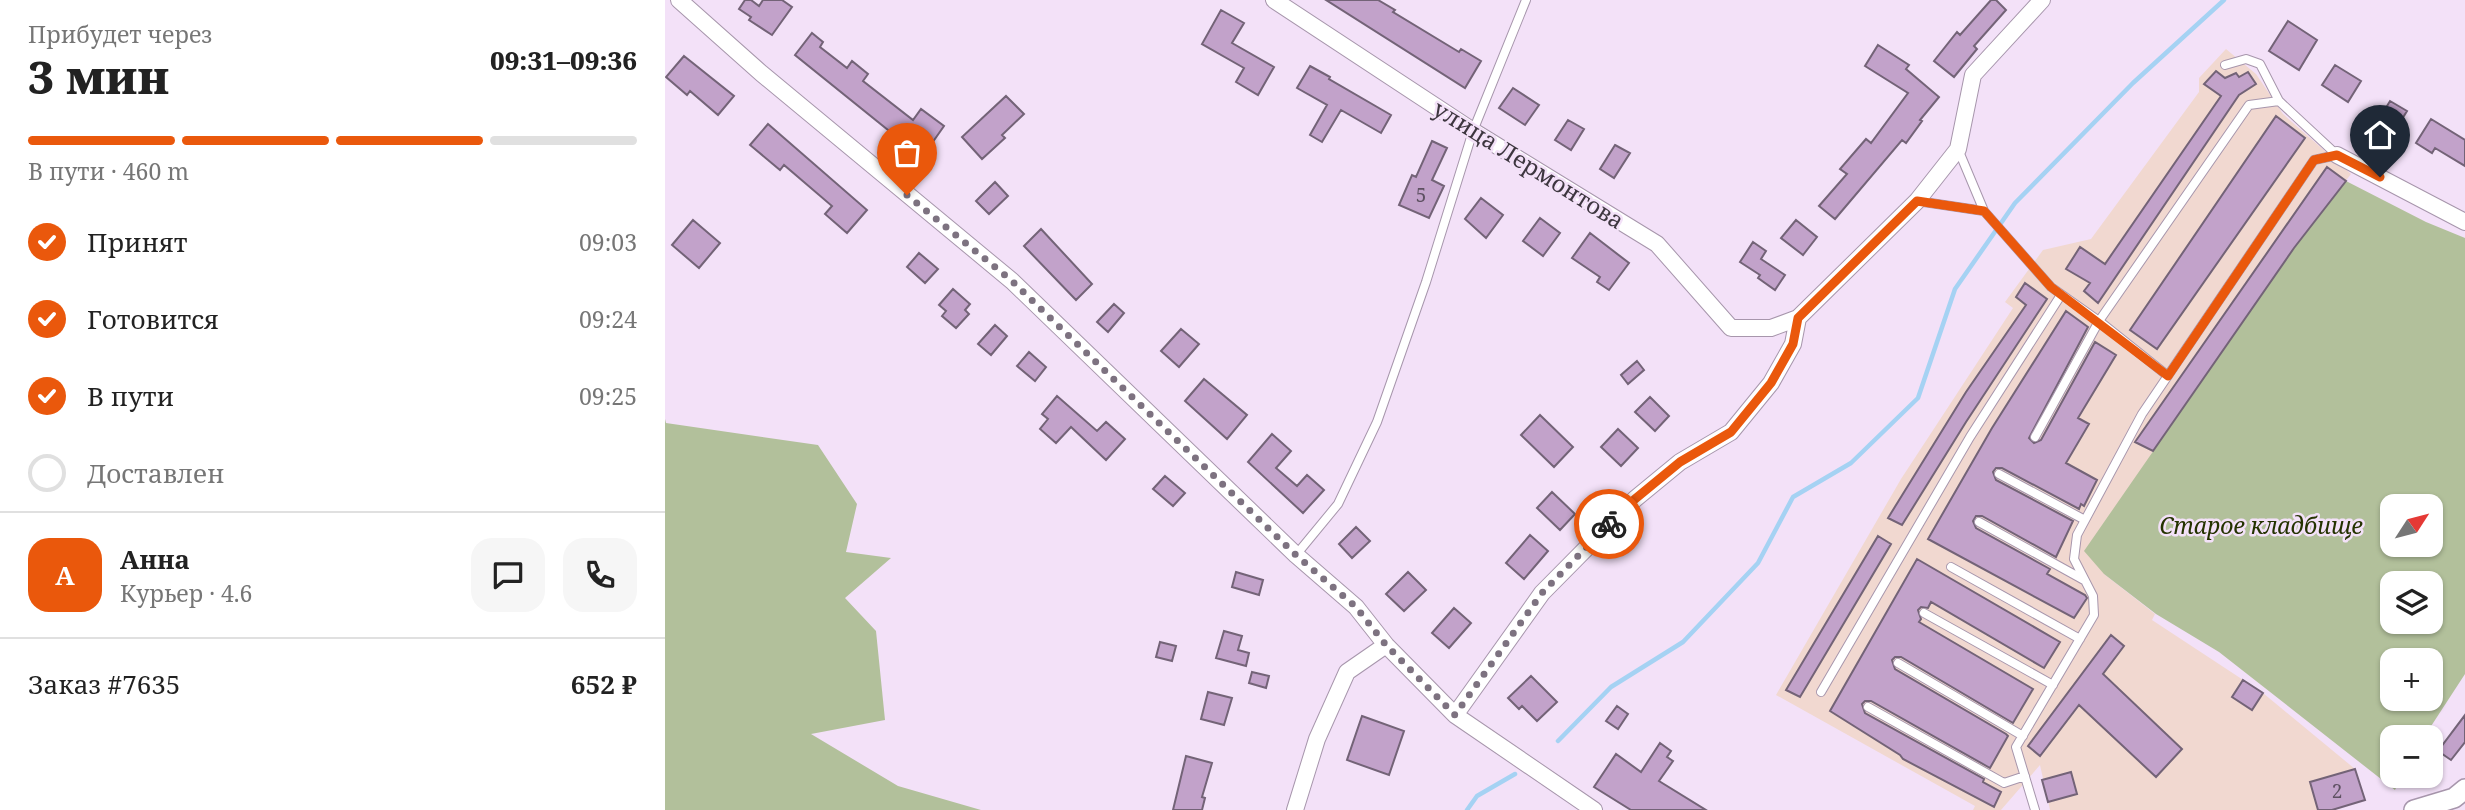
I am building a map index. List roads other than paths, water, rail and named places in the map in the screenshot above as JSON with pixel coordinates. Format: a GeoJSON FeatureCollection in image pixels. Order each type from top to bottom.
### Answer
{"type":"FeatureCollection","features":[{"type":"Feature","properties":{"kind":"street"},"geometry":{"type":"LineString","coordinates":[[679,0],[761,73],[1012,281],[1296,555],[1356,607],[1386,645],[1455,715],[1594,810]]}},
{"type":"Feature","properties":{"kind":"street","name":"улица Лермонтова"},"geometry":{"type":"LineString","coordinates":[[1274,0],[1473,131],[1657,244],[1731,328],[1771,328],[1798,318]]}},
{"type":"Feature","properties":{"kind":"street"},"geometry":{"type":"LineString","coordinates":[[1455,715],[1542,593],[1635,499],[1680,462],[1731,432],[1771,383],[1793,344],[1798,318],[1917,201],[1958,149],[1973,75],[2042,0]]}},
{"type":"Feature","properties":{"kind":"street"},"geometry":{"type":"LineString","coordinates":[[2337,155],[2465,222]]}},
{"type":"Feature","properties":{"kind":"street"},"geometry":{"type":"LineString","coordinates":[[1295,810],[1317,739],[1347,672],[1386,645]]}},
{"type":"Feature","properties":{"kind":"street"},"geometry":{"type":"LineString","coordinates":[[2414,810],[2453,797],[2465,789]]}},
{"type":"Feature","properties":{"kind":"lane"},"geometry":{"type":"LineString","coordinates":[[1296,555],[1338,504],[1377,422],[1426,282],[1473,131],[1525,0]]}},
{"type":"Feature","properties":{"kind":"lane"},"geometry":{"type":"LineString","coordinates":[[2225,65],[2246,59],[2260,64],[2280,101],[2337,155]]}},
{"type":"Feature","properties":{"kind":"lane"},"geometry":{"type":"LineString","coordinates":[[2035,437],[2099,321],[2249,104],[2280,101]]}},
{"type":"Feature","properties":{"kind":"lane"},"geometry":{"type":"LineString","coordinates":[[1958,149],[1984,211],[2051,287],[2168,376]]}},
{"type":"Feature","properties":{"kind":"lane"},"geometry":{"type":"LineString","coordinates":[[2035,810],[2016,747],[2094,615],[2093,596],[2074,559],[2077,535],[2141,414],[2314,160],[2337,155]]}},
{"type":"Feature","properties":{"kind":"lane"},"geometry":{"type":"LineString","coordinates":[[1917,201],[1984,211]]}},
{"type":"Feature","properties":{"kind":"lane"},"geometry":{"type":"LineString","coordinates":[[1821,692],[1971,437],[2061,295]]}},
{"type":"Feature","properties":{"kind":"lane"},"geometry":{"type":"LineString","coordinates":[[1999,474],[2085,520]]}},
{"type":"Feature","properties":{"kind":"lane"},"geometry":{"type":"LineString","coordinates":[[1979,522],[2084,580]]}},
{"type":"Feature","properties":{"kind":"lane"},"geometry":{"type":"LineString","coordinates":[[1951,567],[2080,639]]}},
{"type":"Feature","properties":{"kind":"lane"},"geometry":{"type":"LineString","coordinates":[[1924,613],[2053,685]]}},
{"type":"Feature","properties":{"kind":"lane"},"geometry":{"type":"LineString","coordinates":[[1898,663],[2023,736]]}},
{"type":"Feature","properties":{"kind":"lane"},"geometry":{"type":"LineString","coordinates":[[1868,707],[2004,783],[2025,776]]}},
{"type":"Feature","properties":{"kind":"waterway"},"geometry":{"type":"LineString","coordinates":[[1558,741],[1611,687],[1683,642],[1758,563],[1793,497],[1851,463],[1918,398],[1955,289],[2015,203],[2133,83],[2224,0]]}},
{"type":"Feature","properties":{"kind":"waterway"},"geometry":{"type":"LineString","coordinates":[[1467,810],[1477,796],[1515,774]]}},
{"type":"Feature","properties":{"kind":"park label","name":"Старое кладбище"},"geometry":{"type":"Point","coordinates":[2261,525]}}]}
